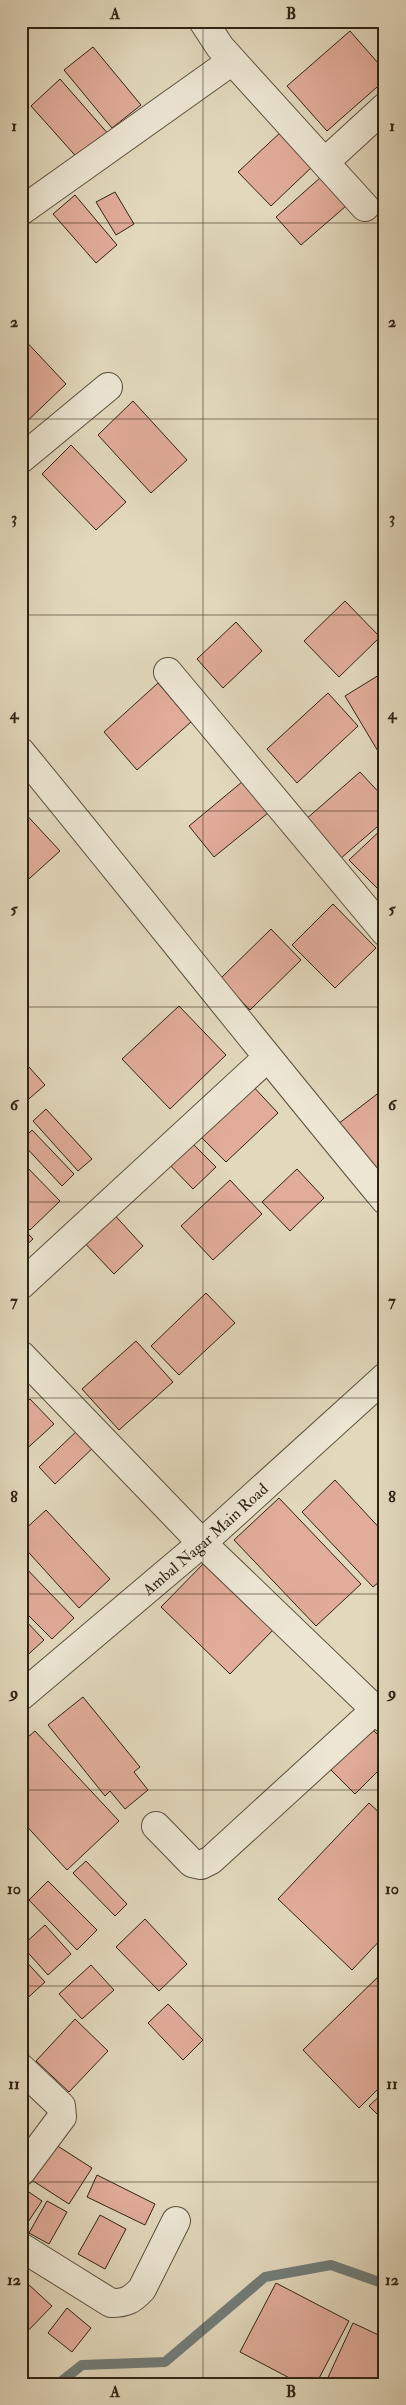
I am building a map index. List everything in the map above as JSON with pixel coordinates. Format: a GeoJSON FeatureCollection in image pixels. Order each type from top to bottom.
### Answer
{"type":"FeatureCollection","features":[{"type":"Feature","properties":{"kind":"street"},"geometry":{"type":"LineString","coordinates":[[210,24],[232,60],[365,206]]}},
{"type":"Feature","properties":{"kind":"street"},"geometry":{"type":"LineString","coordinates":[[21,211],[232,60]]}},
{"type":"Feature","properties":{"kind":"street"},"geometry":{"type":"LineString","coordinates":[[325,162],[385,107]]}},
{"type":"Feature","properties":{"kind":"street"},"geometry":{"type":"LineString","coordinates":[[21,459],[108,387]]}},
{"type":"Feature","properties":{"kind":"street"},"geometry":{"type":"LineString","coordinates":[[168,672],[385,932]]}},
{"type":"Feature","properties":{"kind":"street"},"geometry":{"type":"LineString","coordinates":[[21,752],[146,904],[267,1058],[385,1200]]}},
{"type":"Feature","properties":{"kind":"street"},"geometry":{"type":"LineString","coordinates":[[21,1285],[267,1058]]}},
{"type":"Feature","properties":{"kind":"street"},"geometry":{"type":"LineString","coordinates":[[21,1355],[202,1543],[380,1714],[212,1860],[201,1865],[192,1862],[156,1826]]}},
{"type":"Feature","properties":{"kind":"street","name":"Ambal Nagar Main Road"},"geometry":{"type":"LineString","coordinates":[[21,1696],[202,1543],[385,1377]]}},
{"type":"Feature","properties":{"kind":"street"},"geometry":{"type":"LineString","coordinates":[[21,2068],[61,2106],[62,2117],[21,2172]]}},
{"type":"Feature","properties":{"kind":"street"},"geometry":{"type":"LineString","coordinates":[[21,2247],[111,2303],[126,2303],[134,2298],[142,2289],[176,2221]]}},
{"type":"Feature","properties":{"kind":"building"},"geometry":{"type":"Polygon","coordinates":[[[350,31],[385,71],[385,80],[327,131],[287,86],[350,31]]]}},
{"type":"Feature","properties":{"kind":"building"},"geometry":{"type":"Polygon","coordinates":[[[93,47],[141,105],[112,128],[64,70],[93,47]]]}},
{"type":"Feature","properties":{"kind":"building"},"geometry":{"type":"Polygon","coordinates":[[[60,79],[110,136],[81,162],[31,106],[60,79]]]}},
{"type":"Feature","properties":{"kind":"building"},"geometry":{"type":"Polygon","coordinates":[[[282,131],[314,165],[271,206],[238,172],[282,131]]]}},
{"type":"Feature","properties":{"kind":"building"},"geometry":{"type":"Polygon","coordinates":[[[385,140],[385,153],[378,146],[385,140]]]}},
{"type":"Feature","properties":{"kind":"building"},"geometry":{"type":"Polygon","coordinates":[[[321,177],[346,206],[301,245],[276,217],[321,177]]]}},
{"type":"Feature","properties":{"kind":"building"},"geometry":{"type":"Polygon","coordinates":[[[115,192],[134,224],[116,235],[96,202],[115,192]]]}},
{"type":"Feature","properties":{"kind":"building"},"geometry":{"type":"Polygon","coordinates":[[[75,195],[117,245],[96,263],[53,214],[75,195]]]}},
{"type":"Feature","properties":{"kind":"building"},"geometry":{"type":"Polygon","coordinates":[[[21,309],[28,317],[21,323],[21,309]]]}},
{"type":"Feature","properties":{"kind":"building"},"geometry":{"type":"Polygon","coordinates":[[[21,336],[66,384],[22,426],[21,426],[21,336]]]}},
{"type":"Feature","properties":{"kind":"building"},"geometry":{"type":"Polygon","coordinates":[[[133,401],[187,460],[151,493],[98,435],[133,401]]]}},
{"type":"Feature","properties":{"kind":"building"},"geometry":{"type":"Polygon","coordinates":[[[71,445],[126,502],[96,530],[42,474],[71,445]]]}},
{"type":"Feature","properties":{"kind":"building"},"geometry":{"type":"Polygon","coordinates":[[[345,601],[380,637],[339,677],[304,641],[345,601]]]}},
{"type":"Feature","properties":{"kind":"building"},"geometry":{"type":"Polygon","coordinates":[[[236,622],[262,651],[223,688],[197,659],[236,622]]]}},
{"type":"Feature","properties":{"kind":"building"},"geometry":{"type":"Polygon","coordinates":[[[379,675],[385,684],[385,763],[345,696],[379,675]]]}},
{"type":"Feature","properties":{"kind":"building"},"geometry":{"type":"Polygon","coordinates":[[[158,683],[191,722],[137,770],[104,732],[158,683]]]}},
{"type":"Feature","properties":{"kind":"building"},"geometry":{"type":"Polygon","coordinates":[[[328,693],[358,726],[297,783],[267,749],[328,693]]]}},
{"type":"Feature","properties":{"kind":"building"},"geometry":{"type":"Polygon","coordinates":[[[360,772],[385,799],[385,820],[340,859],[305,820],[360,772]]]}},
{"type":"Feature","properties":{"kind":"building"},"geometry":{"type":"Polygon","coordinates":[[[242,782],[268,813],[214,857],[189,826],[242,782]]]}},
{"type":"Feature","properties":{"kind":"building"},"geometry":{"type":"Polygon","coordinates":[[[21,809],[60,851],[21,886],[21,809]]]}},
{"type":"Feature","properties":{"kind":"building"},"geometry":{"type":"Polygon","coordinates":[[[385,826],[385,891],[382,893],[349,860],[385,826]]]}},
{"type":"Feature","properties":{"kind":"building"},"geometry":{"type":"Polygon","coordinates":[[[333,904],[376,948],[335,988],[292,945],[333,904]]]}},
{"type":"Feature","properties":{"kind":"building"},"geometry":{"type":"Polygon","coordinates":[[[271,929],[301,960],[250,1010],[220,979],[271,929]]]}},
{"type":"Feature","properties":{"kind":"building"},"geometry":{"type":"Polygon","coordinates":[[[179,1006],[226,1055],[170,1109],[122,1059],[179,1006]]]}},
{"type":"Feature","properties":{"kind":"building"},"geometry":{"type":"Polygon","coordinates":[[[21,1058],[45,1085],[23,1104],[21,1102],[21,1058]]]}},
{"type":"Feature","properties":{"kind":"building"},"geometry":{"type":"Polygon","coordinates":[[[248,1081],[278,1113],[226,1162],[195,1131],[248,1081]]]}},
{"type":"Feature","properties":{"kind":"building"},"geometry":{"type":"Polygon","coordinates":[[[385,1088],[385,1184],[338,1124],[385,1088]]]}},
{"type":"Feature","properties":{"kind":"building"},"geometry":{"type":"Polygon","coordinates":[[[46,1109],[92,1159],[78,1171],[33,1121],[46,1109]]]}},
{"type":"Feature","properties":{"kind":"building"},"geometry":{"type":"Polygon","coordinates":[[[32,1130],[74,1174],[62,1186],[21,1142],[32,1130]]]}},
{"type":"Feature","properties":{"kind":"building"},"geometry":{"type":"Polygon","coordinates":[[[187,1138],[216,1167],[193,1189],[165,1160],[187,1138]]]}},
{"type":"Feature","properties":{"kind":"building"},"geometry":{"type":"Polygon","coordinates":[[[21,1161],[60,1201],[30,1230],[21,1221],[21,1161]]]}},
{"type":"Feature","properties":{"kind":"building"},"geometry":{"type":"Polygon","coordinates":[[[297,1169],[324,1198],[290,1231],[262,1202],[297,1169]]]}},
{"type":"Feature","properties":{"kind":"building"},"geometry":{"type":"Polygon","coordinates":[[[230,1180],[262,1214],[213,1260],[181,1226],[230,1180]]]}},
{"type":"Feature","properties":{"kind":"building"},"geometry":{"type":"Polygon","coordinates":[[[109,1209],[143,1246],[114,1274],[79,1237],[109,1209]]]}},
{"type":"Feature","properties":{"kind":"building"},"geometry":{"type":"Polygon","coordinates":[[[21,1226],[33,1239],[21,1250],[21,1226]]]}},
{"type":"Feature","properties":{"kind":"building"},"geometry":{"type":"Polygon","coordinates":[[[206,1293],[235,1323],[179,1375],[151,1346],[206,1293]]]}},
{"type":"Feature","properties":{"kind":"building"},"geometry":{"type":"Polygon","coordinates":[[[136,1341],[173,1382],[119,1430],[82,1389],[136,1341]]]}},
{"type":"Feature","properties":{"kind":"building"},"geometry":{"type":"Polygon","coordinates":[[[30,1399],[54,1424],[21,1454],[21,1407],[30,1399]]]}},
{"type":"Feature","properties":{"kind":"building"},"geometry":{"type":"Polygon","coordinates":[[[80,1428],[96,1445],[55,1484],[39,1467],[80,1428]]]}},
{"type":"Feature","properties":{"kind":"building"},"geometry":{"type":"Polygon","coordinates":[[[335,1480],[385,1534],[385,1577],[373,1587],[302,1512],[335,1480]]]}},
{"type":"Feature","properties":{"kind":"building"},"geometry":{"type":"Polygon","coordinates":[[[279,1498],[361,1584],[316,1626],[234,1540],[279,1498]]]}},
{"type":"Feature","properties":{"kind":"building"},"geometry":{"type":"Polygon","coordinates":[[[46,1510],[110,1579],[79,1608],[21,1544],[21,1533],[46,1510]]]}},
{"type":"Feature","properties":{"kind":"building"},"geometry":{"type":"Polygon","coordinates":[[[206,1561],[275,1628],[230,1674],[161,1607],[206,1561]]]}},
{"type":"Feature","properties":{"kind":"building"},"geometry":{"type":"Polygon","coordinates":[[[21,1563],[74,1618],[52,1639],[21,1608],[21,1563]]]}},
{"type":"Feature","properties":{"kind":"building"},"geometry":{"type":"Polygon","coordinates":[[[21,1616],[44,1640],[21,1661],[21,1616]]]}},
{"type":"Feature","properties":{"kind":"building"},"geometry":{"type":"Polygon","coordinates":[[[83,1697],[140,1767],[134,1772],[148,1790],[125,1809],[110,1791],[105,1796],[48,1725],[83,1697]]]}},
{"type":"Feature","properties":{"kind":"building"},"geometry":{"type":"Polygon","coordinates":[[[366,1723],[385,1742],[385,1764],[355,1794],[325,1764],[366,1723]]]}},
{"type":"Feature","properties":{"kind":"building"},"geometry":{"type":"Polygon","coordinates":[[[35,1731],[119,1821],[67,1870],[21,1820],[21,1743],[35,1731]]]}},
{"type":"Feature","properties":{"kind":"building"},"geometry":{"type":"Polygon","coordinates":[[[369,1803],[385,1818],[385,1935],[352,1970],[278,1899],[369,1803]]]}},
{"type":"Feature","properties":{"kind":"building"},"geometry":{"type":"Polygon","coordinates":[[[86,1861],[127,1904],[115,1916],[73,1873],[86,1861]]]}},
{"type":"Feature","properties":{"kind":"building"},"geometry":{"type":"Polygon","coordinates":[[[48,1881],[97,1930],[77,1950],[29,1900],[48,1881]]]}},
{"type":"Feature","properties":{"kind":"building"},"geometry":{"type":"Polygon","coordinates":[[[145,1919],[187,1964],[159,1991],[116,1947],[145,1919]]]}},
{"type":"Feature","properties":{"kind":"building"},"geometry":{"type":"Polygon","coordinates":[[[45,1925],[71,1954],[48,1975],[22,1946],[45,1925]]]}},
{"type":"Feature","properties":{"kind":"building"},"geometry":{"type":"Polygon","coordinates":[[[21,1956],[45,1982],[21,2004],[21,1956]]]}},
{"type":"Feature","properties":{"kind":"building"},"geometry":{"type":"Polygon","coordinates":[[[91,1965],[114,1990],[82,2019],[59,1994],[91,1965]]]}},
{"type":"Feature","properties":{"kind":"building"},"geometry":{"type":"Polygon","coordinates":[[[385,1970],[385,2082],[359,2108],[303,2050],[385,1970]]]}},
{"type":"Feature","properties":{"kind":"building"},"geometry":{"type":"Polygon","coordinates":[[[168,2004],[203,2040],[183,2060],[148,2023],[168,2004]]]}},
{"type":"Feature","properties":{"kind":"building"},"geometry":{"type":"Polygon","coordinates":[[[75,2019],[108,2051],[69,2092],[36,2061],[75,2019]]]}},
{"type":"Feature","properties":{"kind":"building"},"geometry":{"type":"Polygon","coordinates":[[[385,2091],[385,2122],[369,2106],[385,2091]]]}},
{"type":"Feature","properties":{"kind":"building"},"geometry":{"type":"Polygon","coordinates":[[[53,2143],[92,2168],[69,2204],[30,2179],[53,2143]]]}},
{"type":"Feature","properties":{"kind":"building"},"geometry":{"type":"Polygon","coordinates":[[[97,2175],[155,2204],[145,2225],[87,2197],[97,2175]]]}},
{"type":"Feature","properties":{"kind":"building"},"geometry":{"type":"Polygon","coordinates":[[[23,2188],[42,2201],[24,2228],[21,2226],[23,2188]]]}},
{"type":"Feature","properties":{"kind":"building"},"geometry":{"type":"Polygon","coordinates":[[[47,2201],[67,2212],[49,2244],[29,2233],[47,2201]]]}},
{"type":"Feature","properties":{"kind":"building"},"geometry":{"type":"Polygon","coordinates":[[[100,2215],[126,2229],[105,2269],[78,2254],[100,2215]]]}},
{"type":"Feature","properties":{"kind":"building"},"geometry":{"type":"Polygon","coordinates":[[[276,2283],[349,2321],[316,2384],[301,2384],[240,2352],[276,2283]]]}},
{"type":"Feature","properties":{"kind":"building"},"geometry":{"type":"Polygon","coordinates":[[[28,2284],[52,2306],[21,2338],[21,2292],[28,2284]]]}},
{"type":"Feature","properties":{"kind":"building"},"geometry":{"type":"Polygon","coordinates":[[[67,2308],[91,2328],[72,2352],[48,2333],[67,2308]]]}},
{"type":"Feature","properties":{"kind":"building"},"geometry":{"type":"Polygon","coordinates":[[[353,2323],[385,2338],[385,2384],[325,2384],[353,2323]]]}},
{"type":"Feature","properties":{"kind":"waterway"},"geometry":{"type":"LineString","coordinates":[[58,2384],[82,2365],[165,2362],[265,2277],[331,2265],[385,2284]]}}]}
